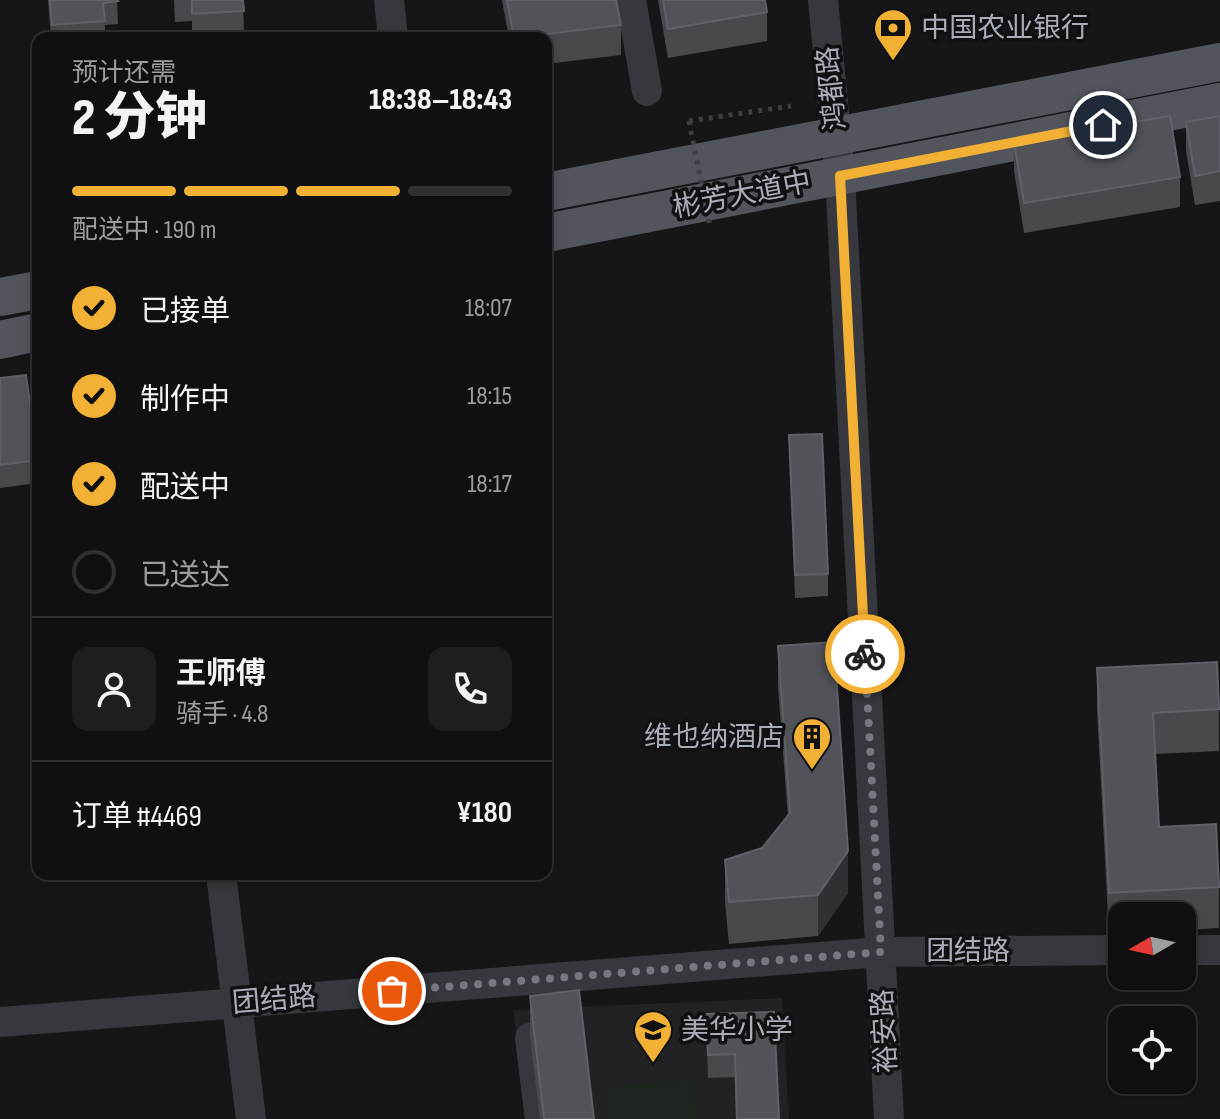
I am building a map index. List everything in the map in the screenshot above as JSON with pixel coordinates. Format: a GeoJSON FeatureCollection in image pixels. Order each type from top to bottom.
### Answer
{"type":"FeatureCollection","features":[{"type":"Feature","properties":{"kind":"main road","name":"彬芳大道中"},"geometry":{"type":"LineString","coordinates":[[552,191],[1220,62]]}},
{"type":"Feature","properties":{"kind":"main road","name":"彬芳大道中"},"geometry":{"type":"LineString","coordinates":[[552,232],[1220,102]]}},
{"type":"Feature","properties":{"kind":"main road"},"geometry":{"type":"LineString","coordinates":[[0,297],[32,291]]}},
{"type":"Feature","properties":{"kind":"main road"},"geometry":{"type":"LineString","coordinates":[[0,340],[32,333]]}},
{"type":"Feature","properties":{"kind":"street"},"geometry":{"type":"LineString","coordinates":[[389,0],[392,32]]}},
{"type":"Feature","properties":{"kind":"street"},"geometry":{"type":"LineString","coordinates":[[631,0],[647,91]]}},
{"type":"Feature","properties":{"kind":"street","name":"鸿都路"},"geometry":{"type":"LineString","coordinates":[[823,0],[840,176]]}},
{"type":"Feature","properties":{"kind":"street","name":"裕安路"},"geometry":{"type":"LineString","coordinates":[[840,176],[889,1119]]}},
{"type":"Feature","properties":{"kind":"street"},"geometry":{"type":"LineString","coordinates":[[222,880],[251,1119]]}},
{"type":"Feature","properties":{"kind":"street","name":"团结路"},"geometry":{"type":"LineString","coordinates":[[0,1022],[881,952],[1108,950]]}},
{"type":"Feature","properties":{"kind":"street"},"geometry":{"type":"LineString","coordinates":[[1196,950],[1220,950]]}},
{"type":"Feature","properties":{"kind":"street"},"geometry":{"type":"LineString","coordinates":[[530,1038],[540,1119]]}},
{"type":"Feature","properties":{"kind":"path"},"geometry":{"type":"LineString","coordinates":[[710,227],[689,121],[791,106]]}},
{"type":"Feature","properties":{"kind":"shaded area","name":"美华小学"},"geometry":{"type":"Polygon","coordinates":[[[782,998],[789,1119],[527,1119],[513,1010],[782,998]]]}},
{"type":"Feature","properties":{"kind":"shaded area"},"geometry":{"type":"Polygon","coordinates":[[[694,1078],[698,1119],[608,1119],[605,1088],[694,1078]]]}},
{"type":"Feature","properties":{"kind":"building"},"geometry":{"type":"Polygon","coordinates":[[[50,0],[118,1],[103,3],[105,21],[52,25],[50,0]]]}},
{"type":"Feature","properties":{"kind":"building"},"geometry":{"type":"Polygon","coordinates":[[[192,0],[243,0],[244,11],[192,14],[192,0]]]}},
{"type":"Feature","properties":{"kind":"building"},"geometry":{"type":"Polygon","coordinates":[[[507,0],[616,0],[621,25],[552,33],[513,32],[507,0]]]}},
{"type":"Feature","properties":{"kind":"building"},"geometry":{"type":"Polygon","coordinates":[[[663,0],[765,0],[767,12],[668,29],[663,0]]]}},
{"type":"Feature","properties":{"kind":"building"},"geometry":{"type":"Polygon","coordinates":[[[1170,116],[1180,177],[1024,203],[1014,142],[1170,116]]]}},
{"type":"Feature","properties":{"kind":"building"},"geometry":{"type":"Polygon","coordinates":[[[1220,116],[1220,171],[1195,176],[1186,122],[1220,116]]]}},
{"type":"Feature","properties":{"kind":"building"},"geometry":{"type":"Polygon","coordinates":[[[26,375],[32,418],[32,461],[0,465],[0,378],[26,375]]]}},
{"type":"Feature","properties":{"kind":"building"},"geometry":{"type":"Polygon","coordinates":[[[822,434],[828,574],[795,575],[789,435],[822,434]]]}},
{"type":"Feature","properties":{"kind":"building","name":"维也纳酒店"},"geometry":{"type":"Polygon","coordinates":[[[834,642],[848,851],[818,895],[729,902],[725,860],[762,848],[790,813],[778,646],[834,642]]]}},
{"type":"Feature","properties":{"kind":"building"},"geometry":{"type":"Polygon","coordinates":[[[1217,662],[1219,709],[1153,713],[1159,827],[1216,824],[1219,887],[1109,893],[1097,668],[1217,662]]]}},
{"type":"Feature","properties":{"kind":"building"},"geometry":{"type":"Polygon","coordinates":[[[579,990],[594,1119],[544,1119],[530,996],[579,990]]]}},
{"type":"Feature","properties":{"kind":"building"},"geometry":{"type":"Polygon","coordinates":[[[774,1012],[779,1119],[737,1119],[735,1054],[708,1055],[706,1014],[774,1012]]]}},
{"type":"Feature","properties":{"kind":"way so far"},"geometry":{"type":"LineString","coordinates":[[392,991],[881,952],[865,654]]}},
{"type":"Feature","properties":{"kind":"place","name":"中国农业银行"},"geometry":{"type":"Point","coordinates":[893,62]}},
{"type":"Feature","properties":{"kind":"place","name":"维也纳酒店"},"geometry":{"type":"Point","coordinates":[812,771]}},
{"type":"Feature","properties":{"kind":"place","name":"美华小学"},"geometry":{"type":"Point","coordinates":[653,1064]}},
{"type":"Feature","properties":{"kind":"route"},"geometry":{"type":"LineString","coordinates":[[865,654],[840,176],[1103,125]]}}]}
